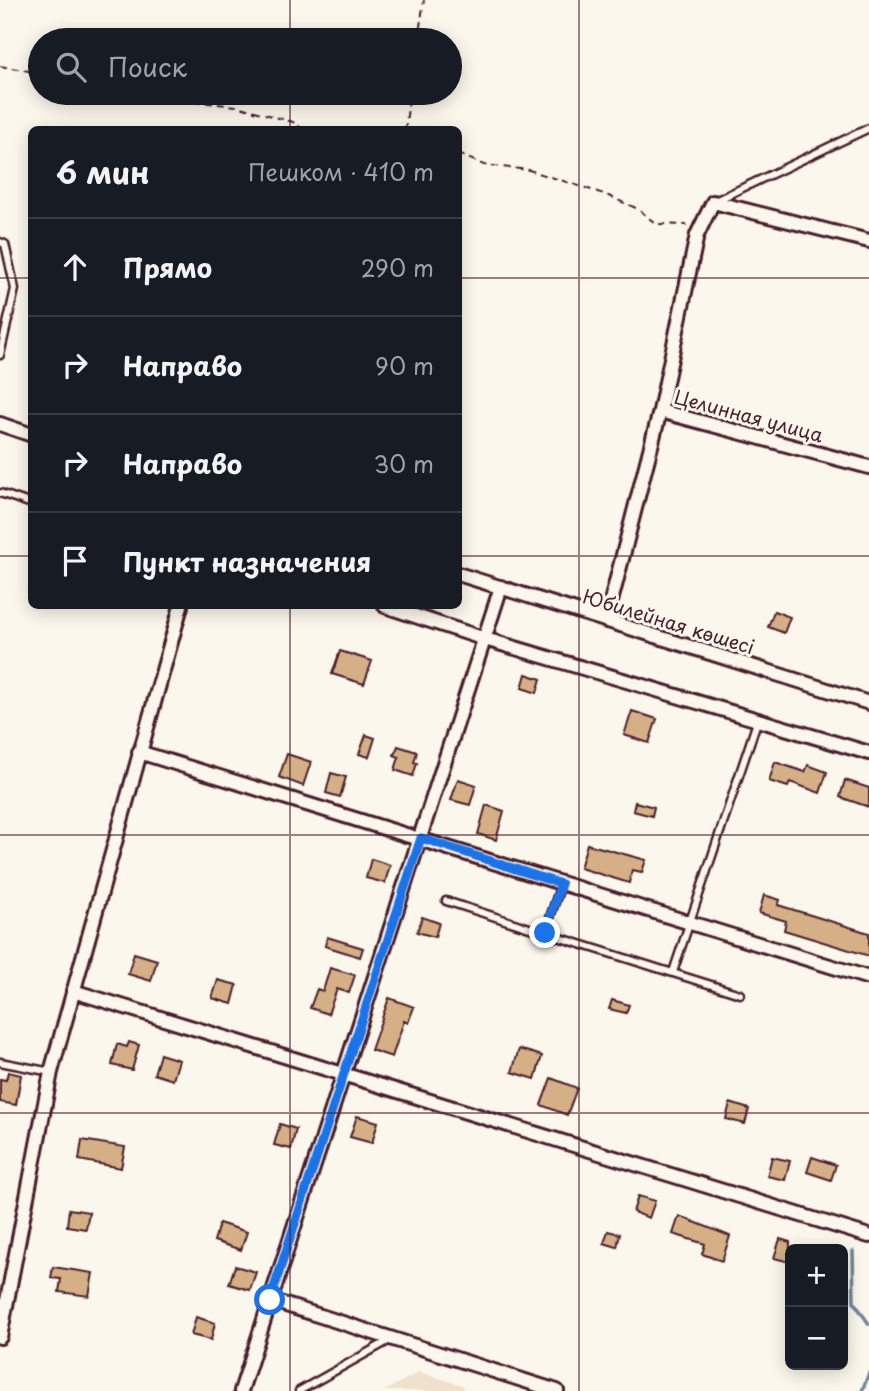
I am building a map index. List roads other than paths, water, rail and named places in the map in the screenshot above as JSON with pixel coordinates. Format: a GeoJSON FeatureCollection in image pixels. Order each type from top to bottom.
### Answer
{"type":"FeatureCollection","features":[{"type":"Feature","properties":{"kind":"street"},"geometry":{"type":"LineString","coordinates":[[606,621],[660,411],[697,234],[713,202],[869,241]]}},
{"type":"Feature","properties":{"kind":"street","name":"Целинная улица"},"geometry":{"type":"LineString","coordinates":[[660,411],[869,467]]}},
{"type":"Feature","properties":{"kind":"street"},"geometry":{"type":"LineString","coordinates":[[0,424],[28,434]]}},
{"type":"Feature","properties":{"kind":"street","name":"Юбилейная көшесі"},"geometry":{"type":"LineString","coordinates":[[462,575],[869,703]]}},
{"type":"Feature","properties":{"kind":"street"},"geometry":{"type":"LineString","coordinates":[[241,1391],[501,587]]}},
{"type":"Feature","properties":{"kind":"street"},"geometry":{"type":"LineString","coordinates":[[0,1337],[51,1072],[180,609]]}},
{"type":"Feature","properties":{"kind":"street"},"geometry":{"type":"LineString","coordinates":[[394,609],[485,639],[869,752]]}},
{"type":"Feature","properties":{"kind":"street"},"geometry":{"type":"LineString","coordinates":[[139,751],[869,978]]}},
{"type":"Feature","properties":{"kind":"street"},"geometry":{"type":"LineString","coordinates":[[73,991],[869,1236]]}},
{"type":"Feature","properties":{"kind":"street"},"geometry":{"type":"LineString","coordinates":[[270,1300],[557,1391]]}},
{"type":"Feature","properties":{"kind":"lane"},"geometry":{"type":"LineString","coordinates":[[713,202],[869,128]]}},
{"type":"Feature","properties":{"kind":"lane"},"geometry":{"type":"LineString","coordinates":[[0,242],[5,244],[15,289],[0,355]]}},
{"type":"Feature","properties":{"kind":"lane"},"geometry":{"type":"LineString","coordinates":[[0,492],[28,502]]}},
{"type":"Feature","properties":{"kind":"lane"},"geometry":{"type":"LineString","coordinates":[[673,972],[758,719]]}},
{"type":"Feature","properties":{"kind":"lane"},"geometry":{"type":"LineString","coordinates":[[545,933],[561,884]]}},
{"type":"Feature","properties":{"kind":"lane"},"geometry":{"type":"LineString","coordinates":[[446,901],[740,994]]}},
{"type":"Feature","properties":{"kind":"lane"},"geometry":{"type":"LineString","coordinates":[[0,1062],[51,1072]]}},
{"type":"Feature","properties":{"kind":"lane"},"geometry":{"type":"LineString","coordinates":[[299,1391],[391,1339]]}},
{"type":"Feature","properties":{"kind":"waterway"},"geometry":{"type":"LineString","coordinates":[[853,1251],[854,1302],[869,1324]]}},
{"type":"Feature","properties":{"kind":"waterway"},"geometry":{"type":"LineString","coordinates":[[862,1391],[869,1373]]}}]}
